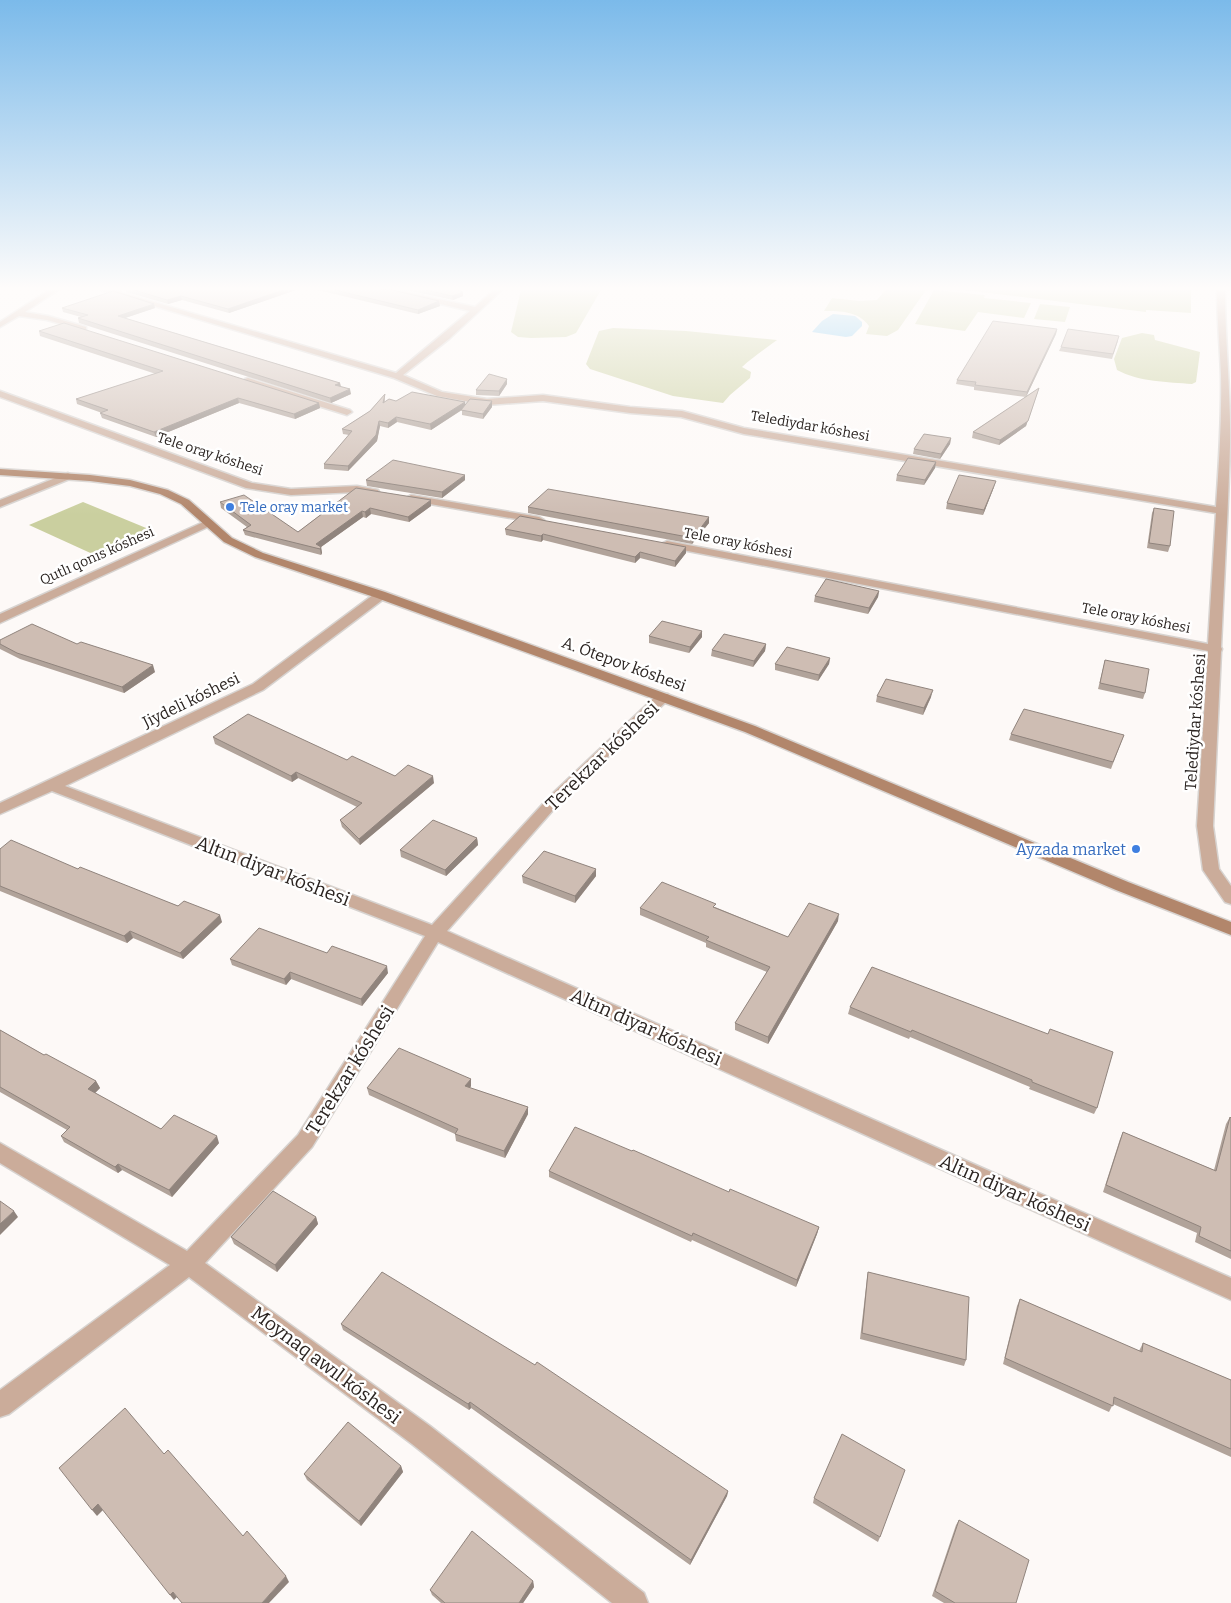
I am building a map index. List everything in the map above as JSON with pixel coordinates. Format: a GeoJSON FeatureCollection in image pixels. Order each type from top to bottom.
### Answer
{"type":"FeatureCollection","features":[{"type":"Feature","properties":{"kind":"street","name":"Telediydar kóshesi"},"geometry":{"type":"LineString","coordinates":[[359,365],[397,376],[440,394],[486,402],[543,398],[630,410],[682,414],[714,424],[744,430],[1221,511]]}},
{"type":"Feature","properties":{"kind":"street"},"geometry":{"type":"LineString","coordinates":[[397,376],[411,365]]}},
{"type":"Feature","properties":{"kind":"street","name":"Telediydar kóshesi"},"geometry":{"type":"LineString","coordinates":[[1224,365],[1225,445],[1216,649],[1204,826],[1211,870],[1231,898]]}},
{"type":"Feature","properties":{"kind":"street"},"geometry":{"type":"LineString","coordinates":[[235,377],[347,412]]}},
{"type":"Feature","properties":{"kind":"street","name":"Tele oray kóshesi"},"geometry":{"type":"LineString","coordinates":[[0,394],[250,486],[291,492],[357,489],[550,522]]}},
{"type":"Feature","properties":{"kind":"street","name":"A. Ótepov kóshesi"},"geometry":{"type":"LineString","coordinates":[[0,472],[68,476],[130,483],[164,492],[185,502],[228,540],[259,554],[381,595],[750,729],[1231,930]]}},
{"type":"Feature","properties":{"kind":"street"},"geometry":{"type":"LineString","coordinates":[[0,504],[68,476]]}},
{"type":"Feature","properties":{"kind":"street","name":"Qutlı qonıs kóshesi"},"geometry":{"type":"LineString","coordinates":[[0,619],[50,594],[208,523]]}},
{"type":"Feature","properties":{"kind":"street","name":"Tele oray kóshesi"},"geometry":{"type":"LineString","coordinates":[[657,542],[1216,649]]}},
{"type":"Feature","properties":{"kind":"street","name":"Jiydeli kóshesi"},"geometry":{"type":"LineString","coordinates":[[0,808],[52,786],[258,687],[381,595]]}},
{"type":"Feature","properties":{"kind":"street","name":"Terekzar kóshesi"},"geometry":{"type":"LineString","coordinates":[[0,1405],[189,1264],[305,1141],[435,933],[556,798],[663,697]]}},
{"type":"Feature","properties":{"kind":"street","name":"Altın diyar kóshesi"},"geometry":{"type":"LineString","coordinates":[[52,786],[435,933],[1231,1289]]}},
{"type":"Feature","properties":{"kind":"street","name":"Moynaq awıl kóshesi"},"geometry":{"type":"LineString","coordinates":[[0,1152],[189,1264],[421,1435],[634,1603]]}},
{"type":"Feature","properties":{"kind":"green space"},"geometry":{"type":"Polygon","coordinates":[[[587,365],[745,365],[742,367],[751,372],[750,378],[723,403],[673,396],[590,369],[587,365]]]}},
{"type":"Feature","properties":{"kind":"green space"},"geometry":{"type":"Polygon","coordinates":[[[1116,365],[1198,365],[1196,382],[1192,384],[1154,381],[1135,377],[1117,370],[1116,365]]]}},
{"type":"Feature","properties":{"kind":"green space"},"geometry":{"type":"Polygon","coordinates":[[[83,502],[151,530],[97,556],[29,525],[83,502]]]}},
{"type":"Feature","properties":{"kind":"building"},"geometry":{"type":"Polygon","coordinates":[[[144,365],[197,365],[319,403],[294,414],[238,398],[154,432],[100,413],[108,410],[76,399],[163,371],[144,365]]]}},
{"type":"Feature","properties":{"kind":"building"},"geometry":{"type":"Polygon","coordinates":[[[225,365],[280,365],[340,383],[335,385],[350,389],[330,398],[225,365]]]}},
{"type":"Feature","properties":{"kind":"building"},"geometry":{"type":"Polygon","coordinates":[[[966,365],[1040,365],[1027,392],[975,385],[976,382],[957,380],[966,365]]]}},
{"type":"Feature","properties":{"kind":"building"},"geometry":{"type":"Polygon","coordinates":[[[489,374],[507,379],[499,391],[476,390],[489,374]]]}},
{"type":"Feature","properties":{"kind":"building"},"geometry":{"type":"Polygon","coordinates":[[[1039,388],[1028,421],[1000,440],[973,432],[1039,388]]]}},
{"type":"Feature","properties":{"kind":"building"},"geometry":{"type":"Polygon","coordinates":[[[412,392],[465,402],[430,424],[396,417],[388,423],[379,421],[376,435],[348,466],[324,464],[352,431],[342,429],[370,411],[385,394],[383,403],[389,399],[396,401],[412,392]]]}},
{"type":"Feature","properties":{"kind":"building"},"geometry":{"type":"Polygon","coordinates":[[[470,399],[492,401],[483,414],[461,410],[470,399]]]}},
{"type":"Feature","properties":{"kind":"building"},"geometry":{"type":"Polygon","coordinates":[[[924,434],[951,438],[941,454],[914,449],[924,434]]]}},
{"type":"Feature","properties":{"kind":"building"},"geometry":{"type":"Polygon","coordinates":[[[908,458],[936,462],[925,480],[897,475],[908,458]]]}},
{"type":"Feature","properties":{"kind":"building"},"geometry":{"type":"Polygon","coordinates":[[[393,460],[465,475],[442,492],[366,480],[393,460]]]}},
{"type":"Feature","properties":{"kind":"building"},"geometry":{"type":"Polygon","coordinates":[[[959,475],[996,481],[984,510],[947,503],[959,475]]]}},
{"type":"Feature","properties":{"kind":"building"},"geometry":{"type":"Polygon","coordinates":[[[356,488],[431,500],[408,517],[370,508],[365,512],[362,511],[316,544],[321,547],[320,549],[243,530],[251,525],[220,502],[244,495],[298,532],[356,488]]]}},
{"type":"Feature","properties":{"kind":"building"},"geometry":{"type":"Polygon","coordinates":[[[548,489],[709,517],[693,538],[528,507],[548,489]]]}},
{"type":"Feature","properties":{"kind":"building"},"geometry":{"type":"Polygon","coordinates":[[[1154,508],[1174,511],[1170,546],[1149,543],[1154,508]]]}},
{"type":"Feature","properties":{"kind":"building"},"geometry":{"type":"Polygon","coordinates":[[[520,516],[686,547],[675,561],[640,552],[635,557],[543,534],[541,536],[505,529],[520,516]]]}},
{"type":"Feature","properties":{"kind":"building"},"geometry":{"type":"Polygon","coordinates":[[[826,579],[879,591],[869,608],[815,596],[826,579]]]}},
{"type":"Feature","properties":{"kind":"building"},"geometry":{"type":"Polygon","coordinates":[[[662,621],[702,631],[690,647],[649,636],[662,621]]]}},
{"type":"Feature","properties":{"kind":"building"},"geometry":{"type":"Polygon","coordinates":[[[32,624],[77,644],[81,642],[153,665],[122,687],[17,653],[0,644],[0,640],[32,624]]]}},
{"type":"Feature","properties":{"kind":"building"},"geometry":{"type":"Polygon","coordinates":[[[724,634],[766,644],[754,661],[712,650],[724,634]]]}},
{"type":"Feature","properties":{"kind":"building"},"geometry":{"type":"Polygon","coordinates":[[[787,647],[830,658],[819,675],[775,664],[787,647]]]}},
{"type":"Feature","properties":{"kind":"building"},"geometry":{"type":"Polygon","coordinates":[[[1105,660],[1149,669],[1145,693],[1100,683],[1105,660]]]}},
{"type":"Feature","properties":{"kind":"building"},"geometry":{"type":"Polygon","coordinates":[[[886,679],[933,690],[924,708],[877,696],[886,679]]]}},
{"type":"Feature","properties":{"kind":"building"},"geometry":{"type":"Polygon","coordinates":[[[1024,709],[1124,735],[1113,762],[1011,734],[1024,709]]]}},
{"type":"Feature","properties":{"kind":"building"},"geometry":{"type":"Polygon","coordinates":[[[248,714],[347,760],[352,756],[395,776],[408,765],[433,776],[359,839],[340,820],[362,803],[296,772],[291,776],[213,737],[248,714]]]}},
{"type":"Feature","properties":{"kind":"building"},"geometry":{"type":"Polygon","coordinates":[[[433,820],[477,838],[445,870],[400,850],[433,820]]]}},
{"type":"Feature","properties":{"kind":"building"},"geometry":{"type":"Polygon","coordinates":[[[11,840],[78,869],[80,867],[178,906],[184,901],[220,915],[180,953],[130,931],[124,936],[0,886],[0,849],[11,840]]]}},
{"type":"Feature","properties":{"kind":"building"},"geometry":{"type":"Polygon","coordinates":[[[544,851],[596,869],[575,896],[522,876],[544,851]]]}},
{"type":"Feature","properties":{"kind":"building"},"geometry":{"type":"Polygon","coordinates":[[[662,882],[716,904],[713,907],[788,937],[809,903],[839,914],[768,1037],[735,1023],[770,967],[706,940],[709,937],[640,908],[662,882]]]}},
{"type":"Feature","properties":{"kind":"building"},"geometry":{"type":"Polygon","coordinates":[[[259,928],[327,953],[332,946],[387,966],[361,999],[290,972],[284,979],[230,959],[259,928]]]}},
{"type":"Feature","properties":{"kind":"building"},"geometry":{"type":"Polygon","coordinates":[[[872,967],[1048,1034],[1050,1029],[1113,1052],[1097,1108],[912,1030],[911,1032],[850,1007],[872,967]]]}},
{"type":"Feature","properties":{"kind":"building"},"geometry":{"type":"Polygon","coordinates":[[[0,1030],[96,1081],[88,1089],[161,1129],[174,1115],[217,1136],[169,1190],[118,1164],[115,1167],[61,1136],[70,1127],[0,1087],[0,1030]]]}},
{"type":"Feature","properties":{"kind":"building"},"geometry":{"type":"Polygon","coordinates":[[[399,1048],[471,1079],[465,1086],[528,1107],[504,1151],[455,1134],[458,1129],[367,1088],[399,1048]]]}},
{"type":"Feature","properties":{"kind":"building"},"geometry":{"type":"Polygon","coordinates":[[[1230,1117],[1231,1251],[1199,1236],[1201,1227],[1106,1185],[1123,1132],[1216,1171],[1230,1117]]]}},
{"type":"Feature","properties":{"kind":"building"},"geometry":{"type":"Polygon","coordinates":[[[575,1127],[729,1192],[730,1189],[819,1227],[797,1280],[693,1233],[692,1236],[549,1171],[575,1127]]]}},
{"type":"Feature","properties":{"kind":"building"},"geometry":{"type":"Polygon","coordinates":[[[273,1191],[316,1217],[275,1265],[231,1237],[273,1191]]]}},
{"type":"Feature","properties":{"kind":"building"},"geometry":{"type":"Polygon","coordinates":[[[0,1201],[14,1211],[0,1224],[0,1201]]]}},
{"type":"Feature","properties":{"kind":"building"},"geometry":{"type":"Polygon","coordinates":[[[382,1272],[535,1365],[537,1362],[728,1491],[691,1560],[470,1402],[468,1404],[341,1324],[382,1272]]]}},
{"type":"Feature","properties":{"kind":"building"},"geometry":{"type":"Polygon","coordinates":[[[868,1272],[969,1297],[966,1360],[862,1333],[868,1272]]]}},
{"type":"Feature","properties":{"kind":"building"},"geometry":{"type":"Polygon","coordinates":[[[1020,1299],[1142,1352],[1143,1343],[1231,1380],[1231,1449],[1114,1397],[1113,1406],[1005,1358],[1020,1299]]]}},
{"type":"Feature","properties":{"kind":"building"},"geometry":{"type":"Polygon","coordinates":[[[125,1408],[164,1454],[168,1450],[243,1536],[247,1531],[286,1576],[262,1603],[182,1603],[173,1592],[170,1595],[98,1504],[92,1510],[59,1468],[125,1408]]]}},
{"type":"Feature","properties":{"kind":"building"},"geometry":{"type":"Polygon","coordinates":[[[348,1422],[401,1466],[359,1521],[304,1474],[348,1422]]]}},
{"type":"Feature","properties":{"kind":"building"},"geometry":{"type":"Polygon","coordinates":[[[842,1434],[905,1470],[880,1537],[814,1498],[842,1434]]]}},
{"type":"Feature","properties":{"kind":"building"},"geometry":{"type":"Polygon","coordinates":[[[959,1520],[1029,1560],[1016,1603],[955,1603],[935,1591],[959,1520]]]}},
{"type":"Feature","properties":{"kind":"building"},"geometry":{"type":"Polygon","coordinates":[[[472,1531],[533,1581],[519,1603],[445,1603],[430,1590],[472,1531]]]}},
{"type":"Feature","properties":{"kind":"place","name":"Tele oray market"},"geometry":{"type":"Point","coordinates":[230,507]}},
{"type":"Feature","properties":{"kind":"place","name":"Ayzada market"},"geometry":{"type":"Point","coordinates":[1136,849]}}]}
